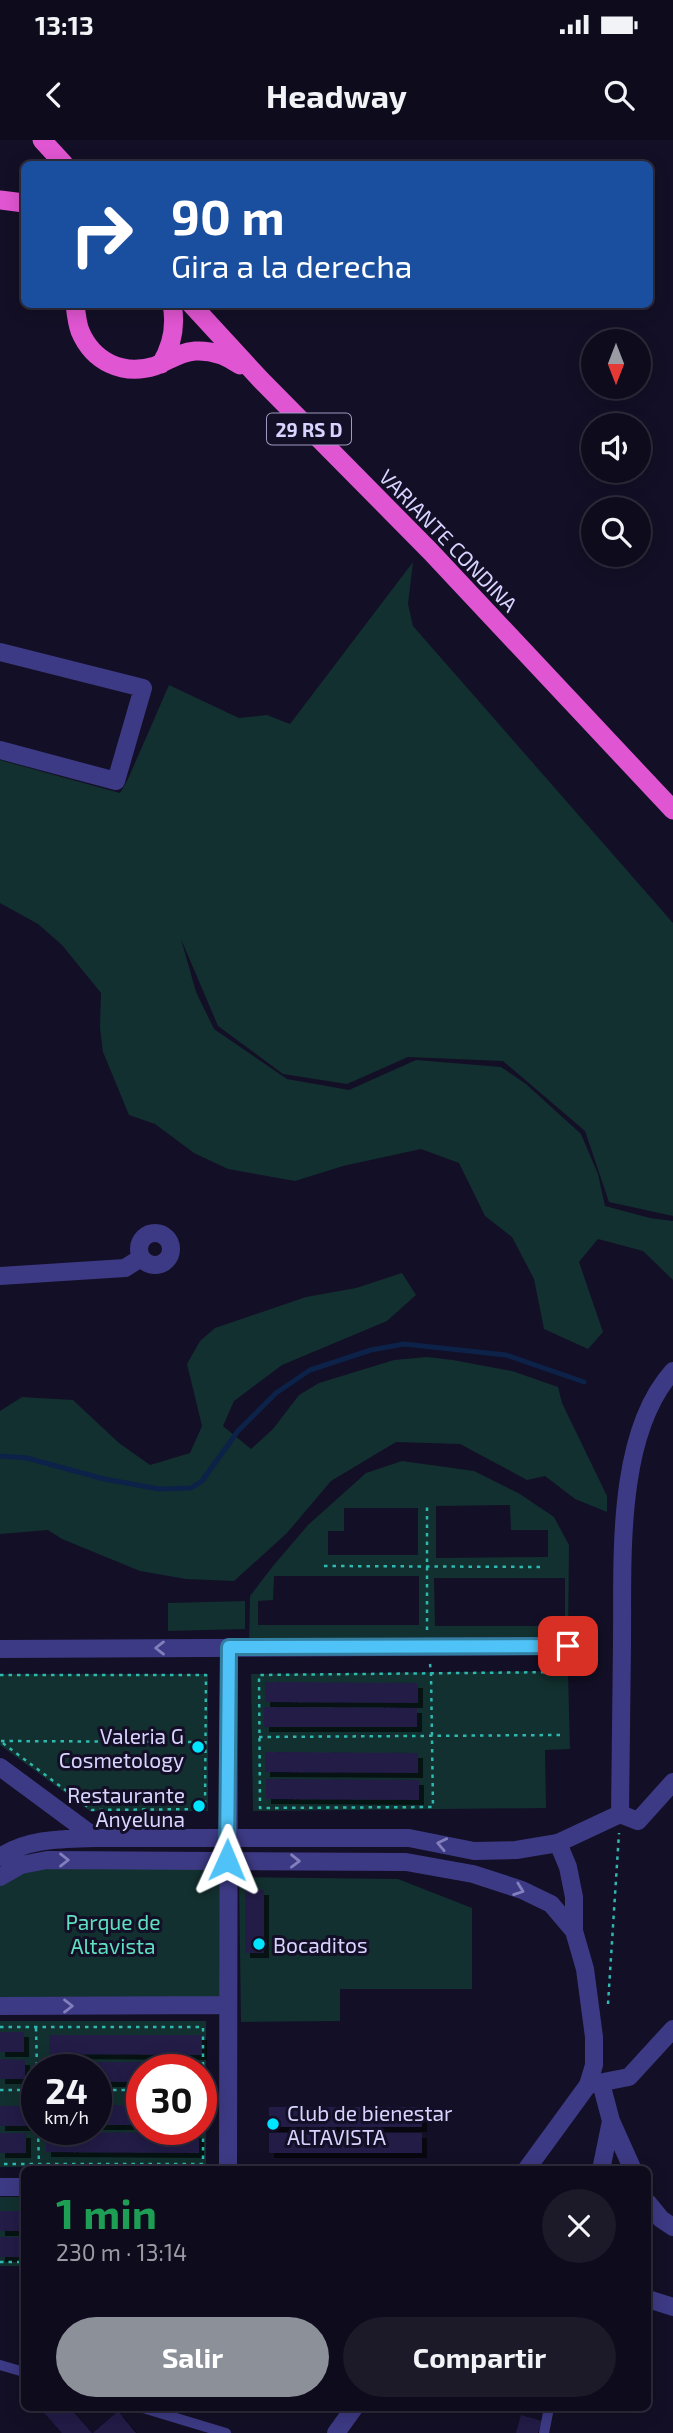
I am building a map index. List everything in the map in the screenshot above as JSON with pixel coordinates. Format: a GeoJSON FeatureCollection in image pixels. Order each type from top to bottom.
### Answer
{"type":"FeatureCollection","features":[{"type":"Feature","properties":{"kind":"highway"},"geometry":{"type":"LineString","coordinates":[[42,140],[61,161]]}},
{"type":"Feature","properties":{"kind":"highway"},"geometry":{"type":"LineString","coordinates":[[0,200],[21,203]]}},
{"type":"Feature","properties":{"kind":"highway"},"geometry":{"type":"LineString","coordinates":[[76,308],[80,331],[99,358],[119,368],[132,371],[160,364],[192,351],[211,351],[229,357],[261,380]]}},
{"type":"Feature","properties":{"kind":"highway"},"geometry":{"type":"LineString","coordinates":[[160,364],[171,341],[172,308]]}},
{"type":"Feature","properties":{"kind":"highway","name":"VARIANTE CONDINA"},"geometry":{"type":"LineString","coordinates":[[195,308],[261,380],[430,551],[673,810]]}},
{"type":"Feature","properties":{"kind":"street"},"geometry":{"type":"LineString","coordinates":[[0,652],[143,688],[116,781],[0,750]]}},
{"type":"Feature","properties":{"kind":"street"},"geometry":{"type":"LineString","coordinates":[[0,1276],[125,1268],[142,1258]]}},
{"type":"Feature","properties":{"kind":"street"},"geometry":{"type":"LineString","coordinates":[[620,1814],[625,1505],[632,1462],[645,1420],[664,1381],[673,1371]]}},
{"type":"Feature","properties":{"kind":"street"},"geometry":{"type":"LineString","coordinates":[[0,1649],[568,1646]]}},
{"type":"Feature","properties":{"kind":"street"},"geometry":{"type":"LineString","coordinates":[[228,2166],[229,1647]]}},
{"type":"Feature","properties":{"kind":"street"},"geometry":{"type":"LineString","coordinates":[[0,1767],[96,1838]]}},
{"type":"Feature","properties":{"kind":"street"},"geometry":{"type":"LineString","coordinates":[[0,1857],[15,1847],[47,1840],[96,1838],[409,1838],[474,1851],[516,1850],[558,1843],[620,1814],[638,1821],[671,1787]]}},
{"type":"Feature","properties":{"kind":"street"},"geometry":{"type":"LineString","coordinates":[[558,1843],[568,1867],[574,1897],[573,1931],[584,1969],[594,2037],[595,2084],[631,2166]]}},
{"type":"Feature","properties":{"kind":"street"},"geometry":{"type":"LineString","coordinates":[[0,1877],[21,1865],[47,1860],[406,1862],[473,1874],[522,1890],[551,1903],[573,1931]]}},
{"type":"Feature","properties":{"kind":"street"},"geometry":{"type":"LineString","coordinates":[[0,2006],[227,2005]]}},
{"type":"Feature","properties":{"kind":"street"},"geometry":{"type":"LineString","coordinates":[[529,2166],[595,2084],[629,2077],[673,2028]]}},
{"type":"Feature","properties":{"kind":"street"},"geometry":{"type":"LineString","coordinates":[[602,2166],[611,2121]]}},
{"type":"Feature","properties":{"kind":"street"},"geometry":{"type":"LineString","coordinates":[[0,2187],[21,2187]]}},
{"type":"Feature","properties":{"kind":"street"},"geometry":{"type":"LineString","coordinates":[[651,2207],[661,2219],[673,2227]]}},
{"type":"Feature","properties":{"kind":"street"},"geometry":{"type":"LineString","coordinates":[[651,2300],[673,2307]]}},
{"type":"Feature","properties":{"kind":"street"},"geometry":{"type":"LineString","coordinates":[[336,2433],[352,2411]]}},
{"type":"Feature","properties":{"kind":"lane"},"geometry":{"type":"LineString","coordinates":[[0,2365],[21,2371]]}},
{"type":"Feature","properties":{"kind":"lane"},"geometry":{"type":"LineString","coordinates":[[153,2411],[226,2433]]}},
{"type":"Feature","properties":{"kind":"lane"},"geometry":{"type":"LineString","coordinates":[[544,2433],[549,2411]]}},
{"type":"Feature","properties":{"kind":"path"},"geometry":{"type":"LineString","coordinates":[[428,1503],[426,1567],[431,1673],[433,1807],[260,1808],[259,1675],[431,1673],[564,1672]]}},
{"type":"Feature","properties":{"kind":"path"},"geometry":{"type":"LineString","coordinates":[[324,1566],[542,1567]]}},
{"type":"Feature","properties":{"kind":"path"},"geometry":{"type":"LineString","coordinates":[[0,1675],[206,1675],[205,1809],[92,1810],[0,1741]]}},
{"type":"Feature","properties":{"kind":"path"},"geometry":{"type":"LineString","coordinates":[[259,1737],[561,1735]]}},
{"type":"Feature","properties":{"kind":"path"},"geometry":{"type":"LineString","coordinates":[[0,1741],[204,1742]]}},
{"type":"Feature","properties":{"kind":"path"},"geometry":{"type":"LineString","coordinates":[[607,2013],[620,1814]]}},
{"type":"Feature","properties":{"kind":"path"},"geometry":{"type":"LineString","coordinates":[[0,2026],[203,2026],[203,2054]]}},
{"type":"Feature","properties":{"kind":"path"},"geometry":{"type":"LineString","coordinates":[[36,2026],[37,2054]]}},
{"type":"Feature","properties":{"kind":"path"},"geometry":{"type":"LineString","coordinates":[[0,2091],[21,2090]]}},
{"type":"Feature","properties":{"kind":"path"},"geometry":{"type":"LineString","coordinates":[[38,2145],[39,2164]]}},
{"type":"Feature","properties":{"kind":"path"},"geometry":{"type":"LineString","coordinates":[[0,2164],[203,2164],[203,2145]]}},
{"type":"Feature","properties":{"kind":"path"},"geometry":{"type":"LineString","coordinates":[[0,2262],[21,2262]]}},
{"type":"Feature","properties":{"kind":"green space"},"geometry":{"type":"Polygon","coordinates":[[[413,562],[408,604],[413,626],[673,923],[673,1216],[609,1202],[585,1131],[503,1061],[408,1057],[347,1084],[283,1074],[218,1026],[181,939],[196,992],[214,1029],[287,1079],[349,1090],[416,1060],[501,1067],[526,1084],[581,1134],[598,1174],[605,1206],[673,1221],[673,1280],[643,1251],[598,1239],[579,1262],[603,1332],[588,1349],[544,1329],[534,1279],[512,1237],[485,1216],[459,1163],[421,1149],[343,1166],[295,1181],[228,1169],[194,1153],[155,1124],[129,1115],[103,1052],[100,1028],[101,993],[62,945],[38,924],[0,903],[0,760],[120,793],[169,685],[239,718],[267,715],[290,724],[413,562]]]}},
{"type":"Feature","properties":{"kind":"green space"},"geometry":{"type":"Polygon","coordinates":[[[402,1273],[416,1295],[387,1321],[282,1365],[234,1401],[223,1426],[251,1449],[273,1429],[299,1395],[319,1383],[394,1360],[427,1357],[512,1371],[558,1387],[562,1403],[607,1496],[607,1512],[575,1499],[545,1476],[527,1480],[460,1444],[396,1442],[331,1481],[287,1533],[234,1581],[186,1579],[140,1571],[62,1539],[48,1530],[0,1534],[0,1411],[22,1397],[73,1400],[119,1443],[150,1465],[190,1453],[202,1426],[187,1364],[200,1341],[215,1328],[306,1297],[356,1288],[402,1273]]]}},
{"type":"Feature","properties":{"kind":"green space"},"geometry":{"type":"Polygon","coordinates":[[[402,1461],[474,1471],[520,1494],[554,1517],[569,1545],[568,1646],[249,1647],[250,1596],[308,1525],[366,1473],[402,1461]],[[510,1505],[436,1506],[436,1558],[548,1557],[548,1530],[511,1530],[510,1505]],[[344,1508],[344,1531],[328,1531],[328,1555],[418,1555],[418,1508],[344,1508]],[[274,1576],[273,1600],[258,1601],[258,1625],[419,1625],[419,1576],[274,1576]],[[434,1578],[435,1626],[565,1626],[565,1578],[434,1578]]]}},
{"type":"Feature","properties":{"kind":"green space"},"geometry":{"type":"Polygon","coordinates":[[[245,1601],[245,1629],[168,1631],[168,1603],[245,1601]]]}},
{"type":"Feature","properties":{"kind":"green space"},"geometry":{"type":"Polygon","coordinates":[[[568,1671],[570,1749],[545,1750],[546,1808],[253,1811],[251,1674],[568,1671]]]}},
{"type":"Feature","properties":{"kind":"green space"},"geometry":{"type":"Polygon","coordinates":[[[0,1674],[208,1674],[208,1811],[90,1811],[0,1745],[0,1674]]]}},
{"type":"Feature","properties":{"kind":"green space","name":"Parque de Altavista"},"geometry":{"type":"Polygon","coordinates":[[[227,1860],[227,2005],[0,2006],[0,1877],[21,1865],[227,1860]]]}},
{"type":"Feature","properties":{"kind":"green space"},"geometry":{"type":"Polygon","coordinates":[[[239,1877],[398,1879],[472,1908],[472,1989],[340,1989],[340,2021],[241,2022],[239,1877]]]}},
{"type":"Feature","properties":{"kind":"green space"},"geometry":{"type":"Polygon","coordinates":[[[0,2021],[206,2021],[206,2054],[126,2054],[126,2145],[206,2145],[206,2166],[0,2167],[0,2021]]]}},
{"type":"Feature","properties":{"kind":"green space"},"geometry":{"type":"Polygon","coordinates":[[[0,2197],[21,2197],[21,2266],[0,2266],[0,2197]]]}},
{"type":"Feature","properties":{"kind":"building"},"geometry":{"type":"Polygon","coordinates":[[[265,1682],[418,1683],[418,1703],[265,1702],[265,1682]]]}},
{"type":"Feature","properties":{"kind":"building"},"geometry":{"type":"Polygon","coordinates":[[[264,1707],[417,1708],[417,1727],[264,1727],[264,1707]]]}},
{"type":"Feature","properties":{"kind":"building"},"geometry":{"type":"Polygon","coordinates":[[[265,1752],[418,1753],[418,1773],[265,1772],[265,1752]]]}},
{"type":"Feature","properties":{"kind":"building"},"geometry":{"type":"Polygon","coordinates":[[[266,1779],[419,1780],[419,1800],[266,1799],[266,1779]]]}},
{"type":"Feature","properties":{"kind":"building"},"geometry":{"type":"Polygon","coordinates":[[[245,1890],[264,1890],[264,1953],[245,1953],[245,1890]]]}},
{"type":"Feature","properties":{"kind":"building"},"geometry":{"type":"Polygon","coordinates":[[[0,2032],[24,2032],[24,2052],[0,2052],[0,2032]]]}},
{"type":"Feature","properties":{"kind":"building"},"geometry":{"type":"Polygon","coordinates":[[[49,2035],[202,2035],[202,2054],[49,2054],[49,2035]]]}},
{"type":"Feature","properties":{"kind":"building"},"geometry":{"type":"Polygon","coordinates":[[[0,2059],[21,2060],[21,2079],[0,2079],[0,2059]]]}},
{"type":"Feature","properties":{"kind":"building"},"geometry":{"type":"Polygon","coordinates":[[[112,2062],[126,2062],[126,2082],[112,2082],[112,2062]]]}},
{"type":"Feature","properties":{"kind":"building"},"geometry":{"type":"Polygon","coordinates":[[[112,2105],[126,2105],[126,2125],[112,2125],[112,2105]]]}},
{"type":"Feature","properties":{"kind":"building"},"geometry":{"type":"Polygon","coordinates":[[[0,2106],[21,2106],[21,2126],[0,2126],[0,2106]]]}},
{"type":"Feature","properties":{"kind":"building"},"geometry":{"type":"Polygon","coordinates":[[[269,2107],[422,2107],[422,2127],[269,2127],[269,2107]]]}},
{"type":"Feature","properties":{"kind":"building"},"geometry":{"type":"Polygon","coordinates":[[[112,2132],[126,2133],[126,2145],[199,2145],[199,2153],[46,2152],[46,2145],[112,2145],[112,2132]]]}},
{"type":"Feature","properties":{"kind":"building"},"geometry":{"type":"Polygon","coordinates":[[[0,2133],[21,2133],[21,2145],[26,2145],[26,2153],[0,2153],[0,2133]]]}},
{"type":"Feature","properties":{"kind":"building"},"geometry":{"type":"Polygon","coordinates":[[[269,2133],[422,2133],[422,2153],[269,2153],[269,2133]]]}},
{"type":"Feature","properties":{"kind":"building"},"geometry":{"type":"Polygon","coordinates":[[[0,2211],[21,2211],[21,2231],[0,2231],[0,2211]]]}},
{"type":"Feature","properties":{"kind":"building"},"geometry":{"type":"Polygon","coordinates":[[[0,2237],[21,2237],[21,2257],[0,2257],[0,2237]]]}},
{"type":"Feature","properties":{"kind":"building"},"geometry":{"type":"Polygon","coordinates":[[[43,2411],[73,2411],[92,2433],[62,2433],[43,2411]]]}},
{"type":"Feature","properties":{"kind":"building"},"geometry":{"type":"Polygon","coordinates":[[[118,2411],[136,2433],[93,2433],[118,2411]]]}},
{"type":"Feature","properties":{"kind":"building"},"geometry":{"type":"Polygon","coordinates":[[[521,2415],[542,2421],[538,2433],[516,2433],[521,2415]]]}},
{"type":"Feature","properties":{"kind":"waterway"},"geometry":{"type":"LineString","coordinates":[[0,1456],[27,1458],[104,1479],[159,1489],[191,1488],[202,1481],[238,1431],[276,1393],[310,1370],[371,1350],[404,1344],[506,1355],[584,1382]]}},
{"type":"Feature","properties":{"kind":"place","name":"Valeria G Cosmetology"},"geometry":{"type":"Point","coordinates":[198,1747]}},
{"type":"Feature","properties":{"kind":"place","name":"Restaurante Anyeluna"},"geometry":{"type":"Point","coordinates":[199,1806]}},
{"type":"Feature","properties":{"kind":"place","name":"Bocaditos"},"geometry":{"type":"Point","coordinates":[259,1944]}},
{"type":"Feature","properties":{"kind":"place","name":"Club de bienestar ALTAVISTA"},"geometry":{"type":"Point","coordinates":[273,2124]}},
{"type":"Feature","properties":{"kind":"route"},"geometry":{"type":"LineString","coordinates":[[227,1860],[229,1647],[568,1646]]}}]}
